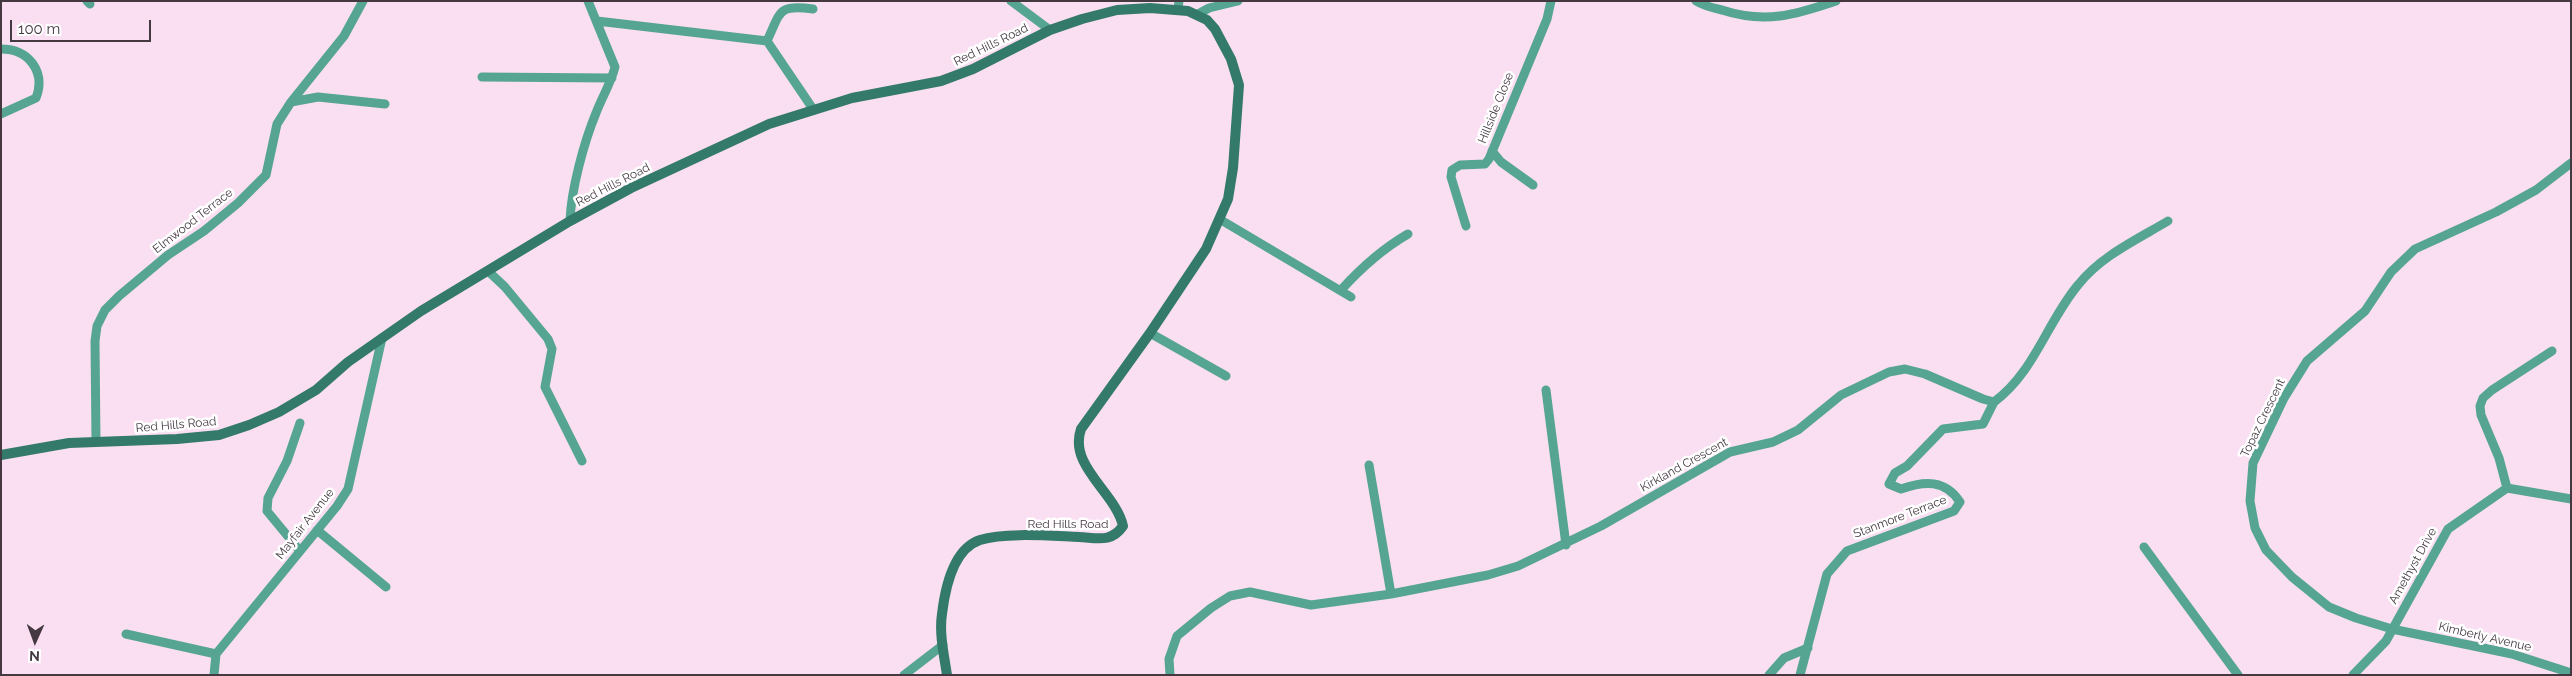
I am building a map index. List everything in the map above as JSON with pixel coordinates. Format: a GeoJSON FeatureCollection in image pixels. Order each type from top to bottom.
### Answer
{"type":"FeatureCollection","features":[{"type":"Feature","properties":{"kind":"main road","name":"Red Hills Road"},"geometry":{"type":"LineString","coordinates":[[1,455],[69,443],[219,435],[250,425],[279,412],[316,390],[348,362],[382,338],[570,221],[648,180],[769,124],[852,98],[941,81],[973,69],[1050,30],[1117,10],[1178,5],[1198,14],[1214,29],[1225,46],[1239,85],[1233,168],[1228,199],[1221,220],[1206,249],[1150,333],[1081,429],[1078,449],[1093,477],[1120,514],[1123,526],[1117,535],[1106,539],[1056,536],[995,538],[979,541],[964,550],[953,567],[942,615],[947,675]]}},
{"type":"Feature","properties":{"kind":"street","name":"Elmwood Terrace"},"geometry":{"type":"LineString","coordinates":[[96,442],[95,341],[97,326],[105,310],[135,282],[238,203],[266,175],[277,124],[291,102],[344,36],[363,1]]}},
{"type":"Feature","properties":{"kind":"street"},"geometry":{"type":"LineString","coordinates":[[570,221],[571,204],[595,114],[612,78],[615,67],[588,1]]}},
{"type":"Feature","properties":{"kind":"street"},"geometry":{"type":"LineString","coordinates":[[1010,1],[1050,30]]}},
{"type":"Feature","properties":{"kind":"street"},"geometry":{"type":"LineString","coordinates":[[1198,14],[1210,8],[1238,1]]}},
{"type":"Feature","properties":{"kind":"street","name":"Hillside Close"},"geometry":{"type":"LineString","coordinates":[[1466,226],[1451,173],[1455,167],[1460,165],[1485,164],[1546,19],[1551,1]]}},
{"type":"Feature","properties":{"kind":"street"},"geometry":{"type":"LineString","coordinates":[[1696,1],[1736,15],[1764,18],[1810,10],[1836,1]]}},
{"type":"Feature","properties":{"kind":"street"},"geometry":{"type":"LineString","coordinates":[[767,41],[778,16],[785,9],[791,6],[813,9]]}},
{"type":"Feature","properties":{"kind":"street"},"geometry":{"type":"LineString","coordinates":[[597,21],[767,41],[813,109]]}},
{"type":"Feature","properties":{"kind":"street"},"geometry":{"type":"LineString","coordinates":[[1,49],[15,49],[24,53],[36,70],[39,81],[36,98],[1,114]]}},
{"type":"Feature","properties":{"kind":"street"},"geometry":{"type":"LineString","coordinates":[[482,77],[612,78]]}},
{"type":"Feature","properties":{"kind":"street"},"geometry":{"type":"LineString","coordinates":[[291,102],[318,97],[385,104]]}},
{"type":"Feature","properties":{"kind":"street"},"geometry":{"type":"LineString","coordinates":[[1492,151],[1501,162],[1533,186]]}},
{"type":"Feature","properties":{"kind":"street","name":"Topaz Crescent"},"geometry":{"type":"LineString","coordinates":[[2392,629],[2329,607],[2292,577],[2266,550],[2255,528],[2250,501],[2253,463],[2284,398],[2307,362],[2365,311],[2391,272],[2414,249],[2520,199],[2536,190],[2571,163]]}},
{"type":"Feature","properties":{"kind":"street"},"geometry":{"type":"LineString","coordinates":[[1221,220],[1351,297]]}},
{"type":"Feature","properties":{"kind":"street"},"geometry":{"type":"LineString","coordinates":[[1994,402],[2010,390],[2029,365],[2063,305],[2079,283],[2101,261],[2168,221]]}},
{"type":"Feature","properties":{"kind":"street"},"geometry":{"type":"LineString","coordinates":[[1341,290],[1360,269],[1391,244],[1408,234]]}},
{"type":"Feature","properties":{"kind":"street"},"geometry":{"type":"LineString","coordinates":[[488,271],[505,287],[548,339],[552,348],[545,387],[582,461]]}},
{"type":"Feature","properties":{"kind":"street"},"geometry":{"type":"LineString","coordinates":[[1150,333],[1226,376]]}},
{"type":"Feature","properties":{"kind":"street","name":"Mayfair Avenue"},"geometry":{"type":"LineString","coordinates":[[216,654],[337,506],[348,489],[382,338]]}},
{"type":"Feature","properties":{"kind":"street"},"geometry":{"type":"LineString","coordinates":[[2552,351],[2492,390],[2483,398],[2480,406],[2481,415],[2499,458],[2507,488],[2571,499]]}},
{"type":"Feature","properties":{"kind":"street","name":"Kirkland Crescent"},"geometry":{"type":"LineString","coordinates":[[1170,675],[1169,659],[1177,636],[1211,608],[1230,596],[1250,592],[1311,605],[1390,594],[1488,575],[1518,566],[1566,545],[1730,452],[1773,442],[1798,430],[1841,395],[1890,372],[1905,369],[1925,374],[1994,402]]}},
{"type":"Feature","properties":{"kind":"street"},"geometry":{"type":"LineString","coordinates":[[1546,390],[1566,545]]}},
{"type":"Feature","properties":{"kind":"street","name":"Stanmore Terrace"},"geometry":{"type":"LineString","coordinates":[[1800,675],[1828,574],[1847,551],[1954,512],[1960,502],[1954,492],[1942,486],[1920,483],[1901,489],[1889,484],[1895,473],[1907,466],[1943,429],[1983,424],[1994,402]]}},
{"type":"Feature","properties":{"kind":"street"},"geometry":{"type":"LineString","coordinates":[[300,423],[287,461],[268,498],[267,511],[300,551]]}},
{"type":"Feature","properties":{"kind":"street"},"geometry":{"type":"LineString","coordinates":[[1369,464],[1390,594]]}},
{"type":"Feature","properties":{"kind":"street","name":"Amethyst Drive"},"geometry":{"type":"LineString","coordinates":[[2353,675],[2386,641],[2448,529],[2507,488]]}},
{"type":"Feature","properties":{"kind":"street"},"geometry":{"type":"LineString","coordinates":[[317,530],[386,587]]}},
{"type":"Feature","properties":{"kind":"street"},"geometry":{"type":"LineString","coordinates":[[2144,547],[2238,675]]}},
{"type":"Feature","properties":{"kind":"street","name":"Kimberly Avenue"},"geometry":{"type":"LineString","coordinates":[[2392,629],[2512,654],[2571,673]]}},
{"type":"Feature","properties":{"kind":"street"},"geometry":{"type":"LineString","coordinates":[[126,634],[216,654],[214,675]]}},
{"type":"Feature","properties":{"kind":"street"},"geometry":{"type":"LineString","coordinates":[[904,675],[943,645]]}},
{"type":"Feature","properties":{"kind":"street"},"geometry":{"type":"LineString","coordinates":[[1769,675],[1784,658],[1808,648]]}}]}
